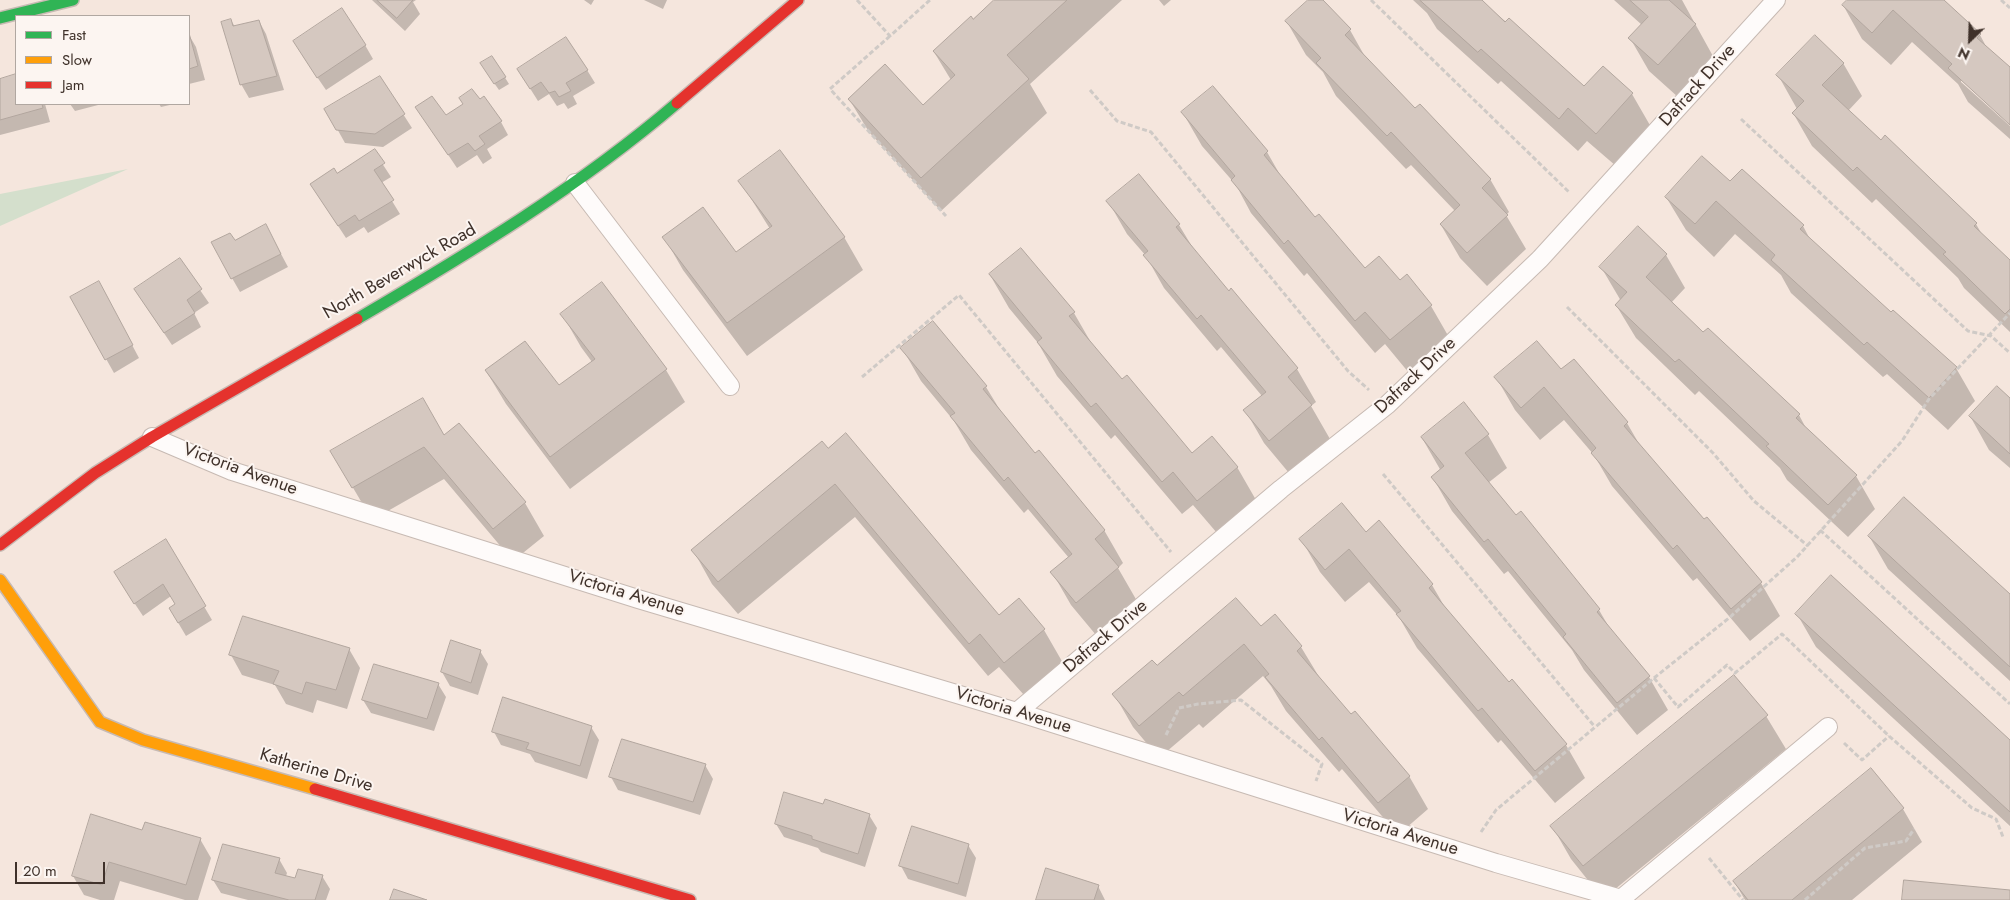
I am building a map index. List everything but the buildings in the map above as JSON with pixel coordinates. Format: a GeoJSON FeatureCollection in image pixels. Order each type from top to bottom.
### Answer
{"type":"FeatureCollection","features":[{"type":"Feature","properties":{"kind":"street"},"geometry":{"type":"LineString","coordinates":[[0,18],[73,0]]}},
{"type":"Feature","properties":{"kind":"street","name":"North Beverwyck Road"},"geometry":{"type":"LineString","coordinates":[[0,545],[94,473],[152,437],[457,261],[575,183],[640,135],[798,0]]}},
{"type":"Feature","properties":{"kind":"street","name":"Katherine Drive"},"geometry":{"type":"LineString","coordinates":[[0,580],[100,722],[143,740],[690,900]]}},
{"type":"Feature","properties":{"kind":"lane","name":"Dafrack Drive"},"geometry":{"type":"LineString","coordinates":[[1017,712],[1281,489],[1387,405],[1540,259],[1776,0]]}},
{"type":"Feature","properties":{"kind":"lane"},"geometry":{"type":"LineString","coordinates":[[575,183],[730,386]]}},
{"type":"Feature","properties":{"kind":"lane","name":"Victoria Avenue"},"geometry":{"type":"LineString","coordinates":[[152,437],[261,480],[638,599],[1017,712],[1496,863],[1621,899],[1828,727]]}},
{"type":"Feature","properties":{"kind":"path"},"geometry":{"type":"LineString","coordinates":[[857,0],[890,36]]}},
{"type":"Feature","properties":{"kind":"path"},"geometry":{"type":"LineString","coordinates":[[930,0],[830,89],[946,216]]}},
{"type":"Feature","properties":{"kind":"path"},"geometry":{"type":"LineString","coordinates":[[1371,0],[1587,209]]}},
{"type":"Feature","properties":{"kind":"path"},"geometry":{"type":"LineString","coordinates":[[2001,0],[2010,8]]}},
{"type":"Feature","properties":{"kind":"path"},"geometry":{"type":"LineString","coordinates":[[1090,90],[1117,121],[1150,132],[1348,371],[1387,405]]}},
{"type":"Feature","properties":{"kind":"path"},"geometry":{"type":"LineString","coordinates":[[1741,119],[1968,331],[1989,336],[2010,353]]}},
{"type":"Feature","properties":{"kind":"path"},"geometry":{"type":"LineString","coordinates":[[862,377],[959,295],[1186,570]]}},
{"type":"Feature","properties":{"kind":"path"},"geometry":{"type":"LineString","coordinates":[[1567,307],[1713,453],[1754,501],[1808,546]]}},
{"type":"Feature","properties":{"kind":"path"},"geometry":{"type":"LineString","coordinates":[[1480,834],[1496,810],[1729,618],[1808,546],[1820,530],[1902,441],[1929,399],[2010,313]]}},
{"type":"Feature","properties":{"kind":"path"},"geometry":{"type":"LineString","coordinates":[[1383,474],[1595,728]]}},
{"type":"Feature","properties":{"kind":"path"},"geometry":{"type":"LineString","coordinates":[[1820,530],[2010,704]]}},
{"type":"Feature","properties":{"kind":"path"},"geometry":{"type":"LineString","coordinates":[[1164,738],[1179,708],[1198,704],[1241,700],[1322,764],[1313,787]]}},
{"type":"Feature","properties":{"kind":"path"},"geometry":{"type":"LineString","coordinates":[[1828,727],[1862,760],[1890,736]]}},
{"type":"Feature","properties":{"kind":"path"},"geometry":{"type":"LineString","coordinates":[[1805,900],[1865,848],[1906,841],[1914,829]]}},
{"type":"Feature","properties":{"kind":"path"},"geometry":{"type":"LineString","coordinates":[[1693,839],[1743,900]]}},
{"type":"Feature","properties":{"kind":"green space"},"geometry":{"type":"Polygon","coordinates":[[[128,169],[0,226],[0,194],[128,169]]]}},
{"type":"Feature","properties":{"kind":"traffic: fast"},"geometry":{"type":"LineString","coordinates":[[0,18],[73,0]]}},
{"type":"Feature","properties":{"kind":"traffic: fast"},"geometry":{"type":"LineString","coordinates":[[357,319],[440,270],[522,218],[601,163],[677,103]]}},
{"type":"Feature","properties":{"kind":"traffic: slow"},"geometry":{"type":"LineString","coordinates":[[0,580],[100,722],[143,740],[315,789]]}},
{"type":"Feature","properties":{"kind":"traffic: jam"},"geometry":{"type":"LineString","coordinates":[[677,103],[798,0]]}},
{"type":"Feature","properties":{"kind":"traffic: jam"},"geometry":{"type":"LineString","coordinates":[[0,545],[95,473],[152,437],[357,319]]}},
{"type":"Feature","properties":{"kind":"traffic: jam"},"geometry":{"type":"LineString","coordinates":[[315,789],[690,900]]}}]}
